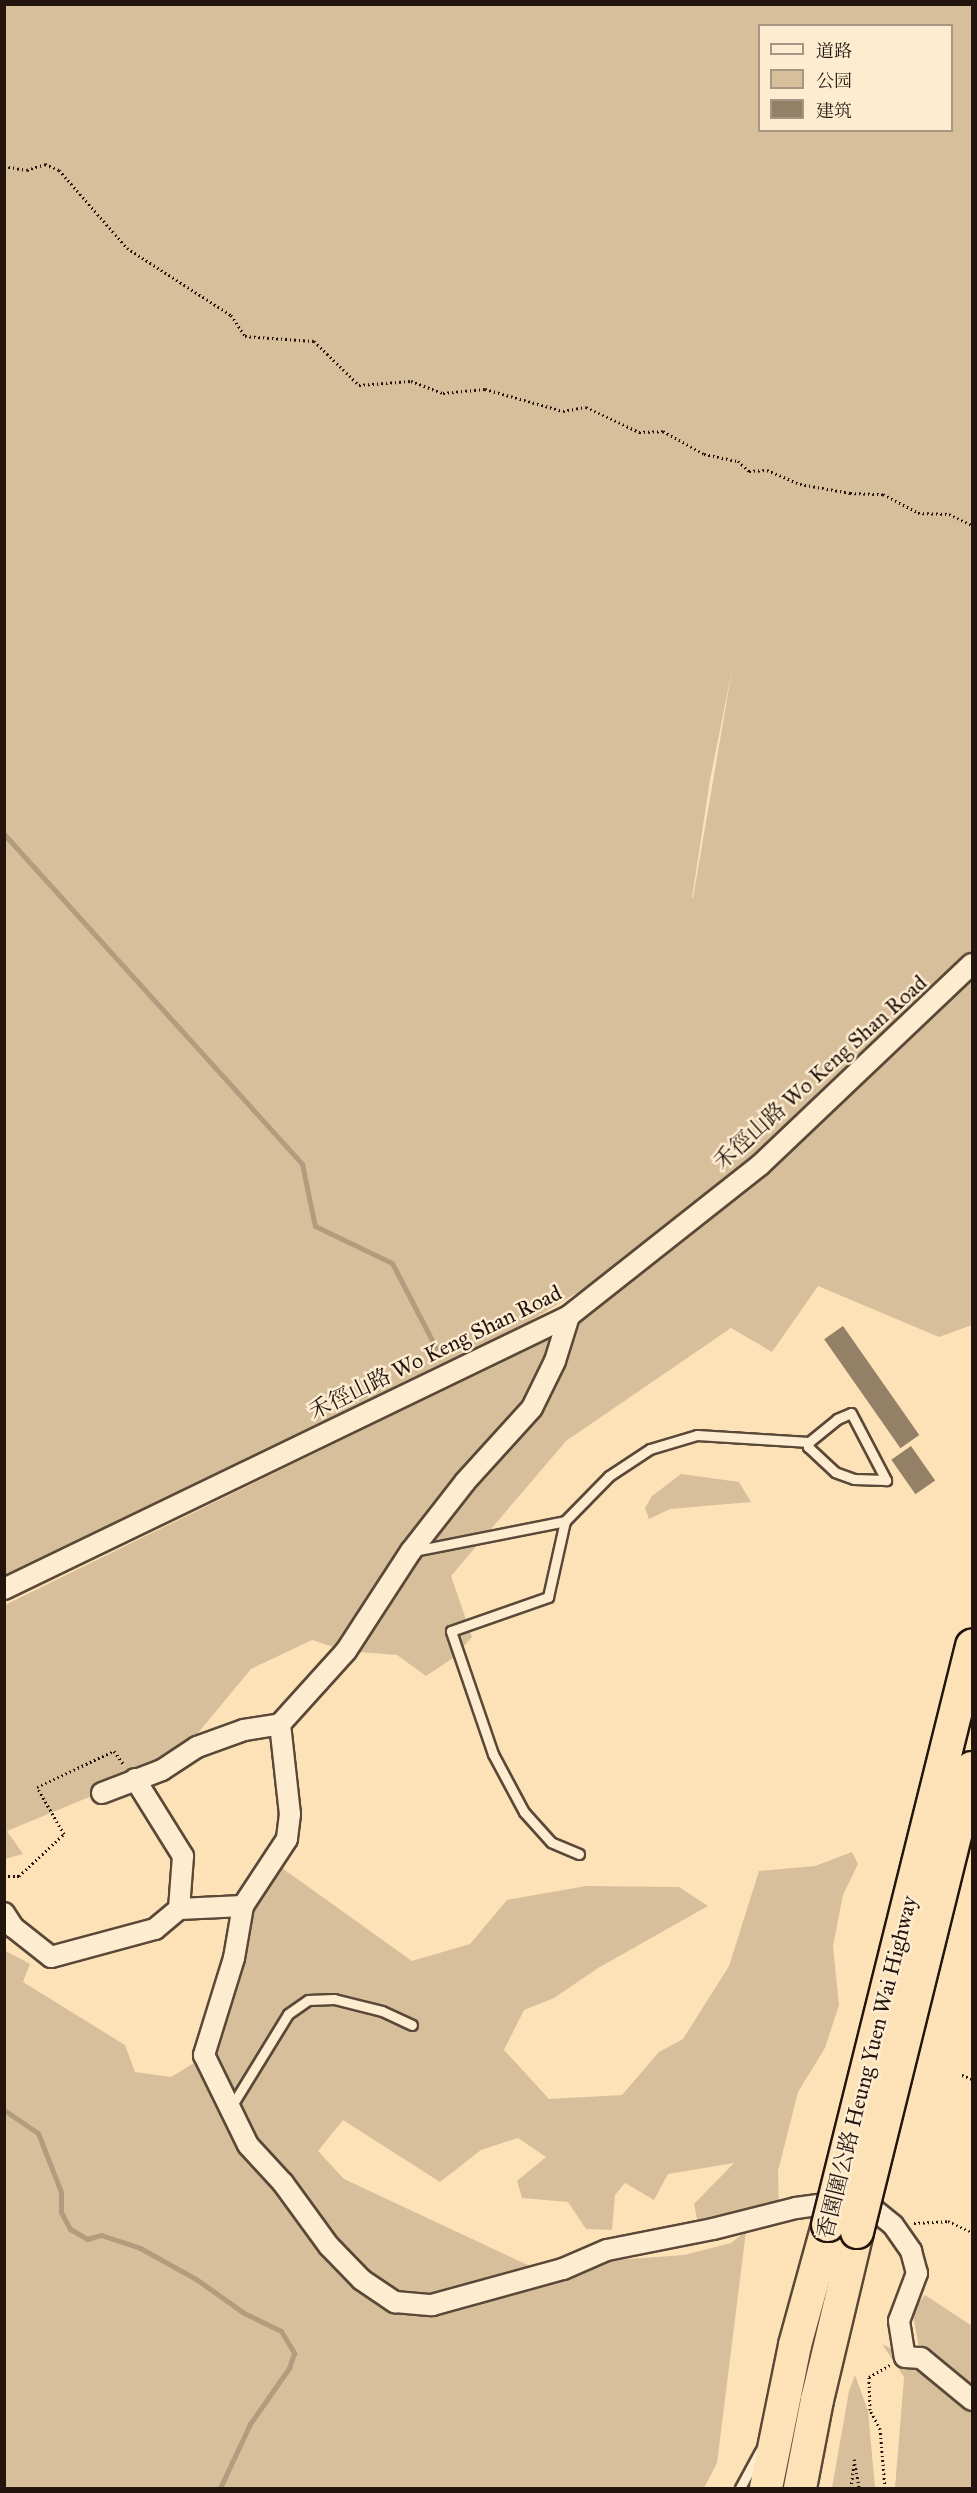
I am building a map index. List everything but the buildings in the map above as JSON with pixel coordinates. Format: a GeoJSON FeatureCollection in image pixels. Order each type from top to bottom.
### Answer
{"type":"FeatureCollection","features":[{"type":"Feature","properties":{"kind":"highway","name":"香園圍公路 Heung Yuen Wai Highway"},"geometry":{"type":"LineString","coordinates":[[800,2488],[817,2400],[843,2228],[972,1646]]}},
{"type":"Feature","properties":{"kind":"highway","name":"香園圍公路 Heung Yuen Wai Highway"},"geometry":{"type":"LineString","coordinates":[[766,2488],[778,2417],[843,2228],[972,1768]]}},
{"type":"Feature","properties":{"kind":"street","name":"禾徑山路 Wo Keng Shan Road"},"geometry":{"type":"LineString","coordinates":[[4,1589],[569,1316],[760,1165],[972,964]]}},
{"type":"Feature","properties":{"kind":"street"},"geometry":{"type":"LineString","coordinates":[[102,1793],[162,1770],[197,1747],[244,1730],[280,1724],[346,1651],[411,1551],[465,1482],[532,1408],[555,1361],[569,1316]]}},
{"type":"Feature","properties":{"kind":"street"},"geometry":{"type":"LineString","coordinates":[[280,1724],[291,1814],[287,1839],[243,1906],[234,1958],[204,2055],[248,2145],[283,2183],[329,2246],[362,2280],[395,2302],[432,2306],[563,2269],[607,2250],[714,2229],[796,2208],[826,2204],[872,2208],[893,2225],[911,2250],[917,2272],[899,2321],[905,2357],[921,2358],[972,2400]]}},
{"type":"Feature","properties":{"kind":"street"},"geometry":{"type":"LineString","coordinates":[[135,1779],[183,1856],[179,1909]]}},
{"type":"Feature","properties":{"kind":"street"},"geometry":{"type":"LineString","coordinates":[[4,1913],[13,1927],[51,1957],[154,1929],[179,1909],[243,1906]]}},
{"type":"Feature","properties":{"kind":"lane"},"geometry":{"type":"LineString","coordinates":[[579,1854],[551,1842],[524,1812],[493,1754],[451,1630],[548,1597],[565,1521],[609,1476],[650,1449],[697,1435],[809,1442],[837,1419],[851,1413],[886,1480],[854,1479],[835,1472],[808,1447],[809,1442]]}},
{"type":"Feature","properties":{"kind":"lane"},"geometry":{"type":"LineString","coordinates":[[411,1551],[565,1521]]}},
{"type":"Feature","properties":{"kind":"lane"},"geometry":{"type":"LineString","coordinates":[[230,2109],[288,2014],[308,2000],[334,1999],[382,2011],[412,2025]]}},
{"type":"Feature","properties":{"kind":"lane"},"geometry":{"type":"LineString","coordinates":[[740,2488],[778,2417]]}},
{"type":"Feature","properties":{"kind":"path"},"geometry":{"type":"LineString","coordinates":[[4,166],[27,170],[45,164],[59,170],[127,248],[231,315],[245,336],[314,341],[359,385],[411,381],[443,393],[485,389],[563,411],[586,407],[639,432],[663,431],[704,454],[738,461],[749,471],[767,470],[800,484],[850,493],[883,494],[918,513],[949,514],[972,525]]}},
{"type":"Feature","properties":{"kind":"path"},"geometry":{"type":"LineString","coordinates":[[4,1876],[19,1876],[64,1834],[37,1787],[114,1751],[135,1779]]}},
{"type":"Feature","properties":{"kind":"path"},"geometry":{"type":"LineString","coordinates":[[962,2074],[972,2079]]}},
{"type":"Feature","properties":{"kind":"path"},"geometry":{"type":"LineString","coordinates":[[893,2225],[948,2221],[972,2232]]}},
{"type":"Feature","properties":{"kind":"path"},"geometry":{"type":"LineString","coordinates":[[885,2488],[880,2429],[870,2410],[869,2377],[905,2357]]}},
{"type":"Feature","properties":{"kind":"path"},"geometry":{"type":"LineString","coordinates":[[850,2488],[854,2459],[859,2488]]}},
{"type":"Feature","properties":{"kind":"green space"},"geometry":{"type":"Polygon","coordinates":[[[5,5],[972,5],[972,1325],[939,1337],[818,1286],[772,1352],[731,1328],[566,1441],[451,1576],[472,1637],[453,1658],[426,1676],[397,1655],[346,1651],[312,1640],[251,1669],[174,1762],[7,1831],[23,1854],[5,1859],[5,1605],[476,1374],[569,1316],[583,1289],[502,1338],[5,1581],[5,5]],[[732,670],[710,780],[693,898],[732,670]]]}},
{"type":"Feature","properties":{"kind":"green space"},"geometry":{"type":"Polygon","coordinates":[[[681,1474],[739,1482],[751,1502],[670,1509],[649,1519],[645,1508],[652,1496],[681,1474]]]}},
{"type":"Feature","properties":{"kind":"green space"},"geometry":{"type":"Polygon","coordinates":[[[852,1852],[858,1864],[843,1895],[833,1946],[839,2005],[825,2048],[798,2092],[778,2171],[779,2208],[698,2223],[694,2204],[734,2163],[668,2174],[654,2200],[625,2183],[615,2195],[612,2230],[586,2229],[568,2202],[522,2198],[517,2181],[546,2157],[518,2138],[481,2150],[440,2182],[343,2120],[318,2151],[344,2179],[530,2266],[684,2255],[731,2243],[746,2231],[717,2463],[704,2488],[5,2488],[4,1950],[30,1964],[23,1982],[125,2045],[135,2072],[171,2077],[217,2049],[257,1891],[282,1868],[412,1961],[470,1944],[507,1900],[586,1886],[679,1887],[708,1906],[598,1968],[554,1998],[524,2010],[504,2050],[549,2099],[622,2095],[659,2052],[683,2039],[729,1966],[759,1871],[815,1866],[852,1852]]]}},
{"type":"Feature","properties":{"kind":"green space"},"geometry":{"type":"Polygon","coordinates":[[[925,2295],[972,2326],[972,2400],[921,2358],[912,2310],[925,2295]]]}},
{"type":"Feature","properties":{"kind":"green space"},"geometry":{"type":"Polygon","coordinates":[[[882,2344],[914,2360],[945,2392],[972,2412],[972,2488],[895,2488],[904,2377],[882,2344]]]}},
{"type":"Feature","properties":{"kind":"green space"},"geometry":{"type":"Polygon","coordinates":[[[855,2375],[868,2411],[875,2488],[832,2488],[849,2391],[855,2375]]]}},
{"type":"Feature","properties":{"kind":"waterway"},"geometry":{"type":"LineString","coordinates":[[4,834],[302,1164],[315,1226],[392,1263],[436,1348]]}},
{"type":"Feature","properties":{"kind":"waterway"},"geometry":{"type":"LineString","coordinates":[[4,2110],[38,2133],[61,2192],[61,2212],[70,2229],[87,2239],[101,2235],[140,2248],[196,2279],[244,2313],[281,2331],[294,2353],[289,2368],[250,2424],[220,2488]]}}]}
